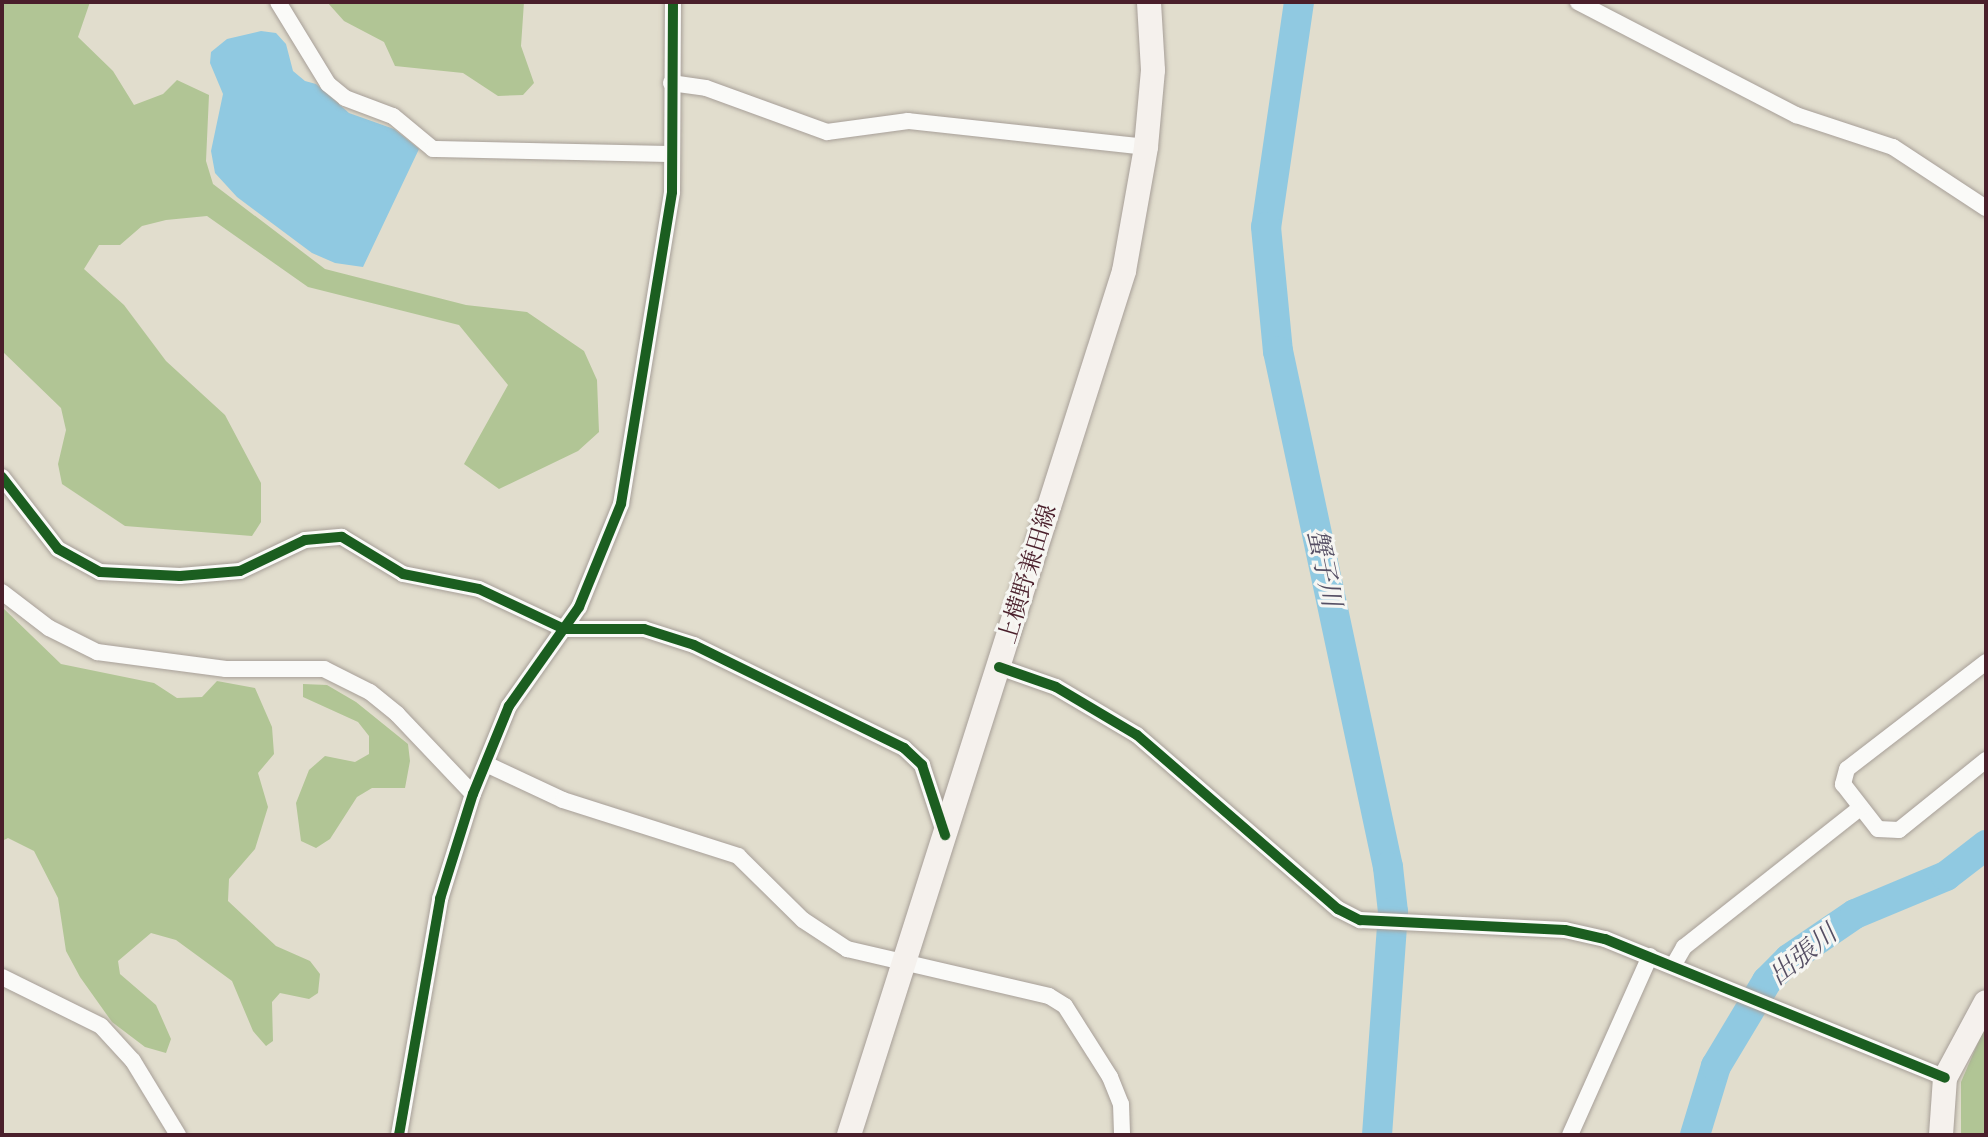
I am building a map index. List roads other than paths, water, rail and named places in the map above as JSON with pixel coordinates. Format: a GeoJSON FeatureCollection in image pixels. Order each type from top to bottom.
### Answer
{"type":"FeatureCollection","features":[{"type":"Feature","properties":{"kind":"main road","name":"上横野兼田線"},"geometry":{"type":"LineString","coordinates":[[849,1135],[1124,271],[1146,147],[1153,70],[1149,2]]}},
{"type":"Feature","properties":{"kind":"main road"},"geometry":{"type":"LineString","coordinates":[[1941,1135],[1945,1078],[1986,1002]]}},
{"type":"Feature","properties":{"kind":"street"},"geometry":{"type":"LineString","coordinates":[[278,2],[328,84],[345,98],[393,116],[433,149],[672,154]]}},
{"type":"Feature","properties":{"kind":"street"},"geometry":{"type":"LineString","coordinates":[[399,1135],[440,899],[473,794],[509,706],[564,629],[600,560],[621,504],[660,273],[672,154],[673,2]]}},
{"type":"Feature","properties":{"kind":"street"},"geometry":{"type":"LineString","coordinates":[[1584,3],[1796,115],[1893,147],[1986,208]]}},
{"type":"Feature","properties":{"kind":"street"},"geometry":{"type":"LineString","coordinates":[[671,83],[706,88],[827,132],[908,121],[1146,147]]}},
{"type":"Feature","properties":{"kind":"street"},"geometry":{"type":"LineString","coordinates":[[2,477],[58,549],[100,572],[180,576],[240,571],[305,540],[342,537],[403,574],[479,589],[564,629],[644,629],[694,645],[904,748],[922,765],[945,835]]}},
{"type":"Feature","properties":{"kind":"street"},"geometry":{"type":"LineString","coordinates":[[2,592],[49,628],[97,652],[142,662],[226,669],[324,669],[360,686],[397,714],[473,794]]}},
{"type":"Feature","properties":{"kind":"street"},"geometry":{"type":"LineString","coordinates":[[1986,662],[1847,769],[1843,784],[1878,829],[1899,830],[1986,760]]}},
{"type":"Feature","properties":{"kind":"street"},"geometry":{"type":"LineString","coordinates":[[999,667],[1056,687],[1137,735],[1338,909],[1360,920],[1565,930],[1650,956],[1945,1078]]}},
{"type":"Feature","properties":{"kind":"street"},"geometry":{"type":"LineString","coordinates":[[486,764],[563,800],[709,842],[738,856],[823,936],[903,965],[1017,984],[1065,1006],[1110,1077],[1121,1104],[1122,1135]]}},
{"type":"Feature","properties":{"kind":"street"},"geometry":{"type":"LineString","coordinates":[[1673,966],[1684,947],[1860,808]]}},
{"type":"Feature","properties":{"kind":"street"},"geometry":{"type":"LineString","coordinates":[[1570,1135],[1650,956]]}},
{"type":"Feature","properties":{"kind":"street"},"geometry":{"type":"LineString","coordinates":[[2,977],[101,1026],[133,1061],[178,1135]]}},
{"type":"Feature","properties":{"kind":"water"},"geometry":{"type":"Polygon","coordinates":[[[261,31],[276,33],[286,44],[293,71],[305,81],[316,84],[349,113],[394,129],[419,149],[363,267],[335,263],[312,253],[237,197],[215,173],[211,151],[223,94],[210,63],[211,52],[227,39],[261,31]]]}},
{"type":"Feature","properties":{"kind":"waterway","name":"蟹子川"},"geometry":{"type":"LineString","coordinates":[[1299,2],[1266,227],[1278,351],[1388,867],[1393,912],[1377,1135]]}},
{"type":"Feature","properties":{"kind":"waterway","name":"出張川"},"geometry":{"type":"LineString","coordinates":[[1695,1135],[1716,1066],[1767,981],[1789,959],[1855,914],[1946,876],[1986,845]]}}]}
